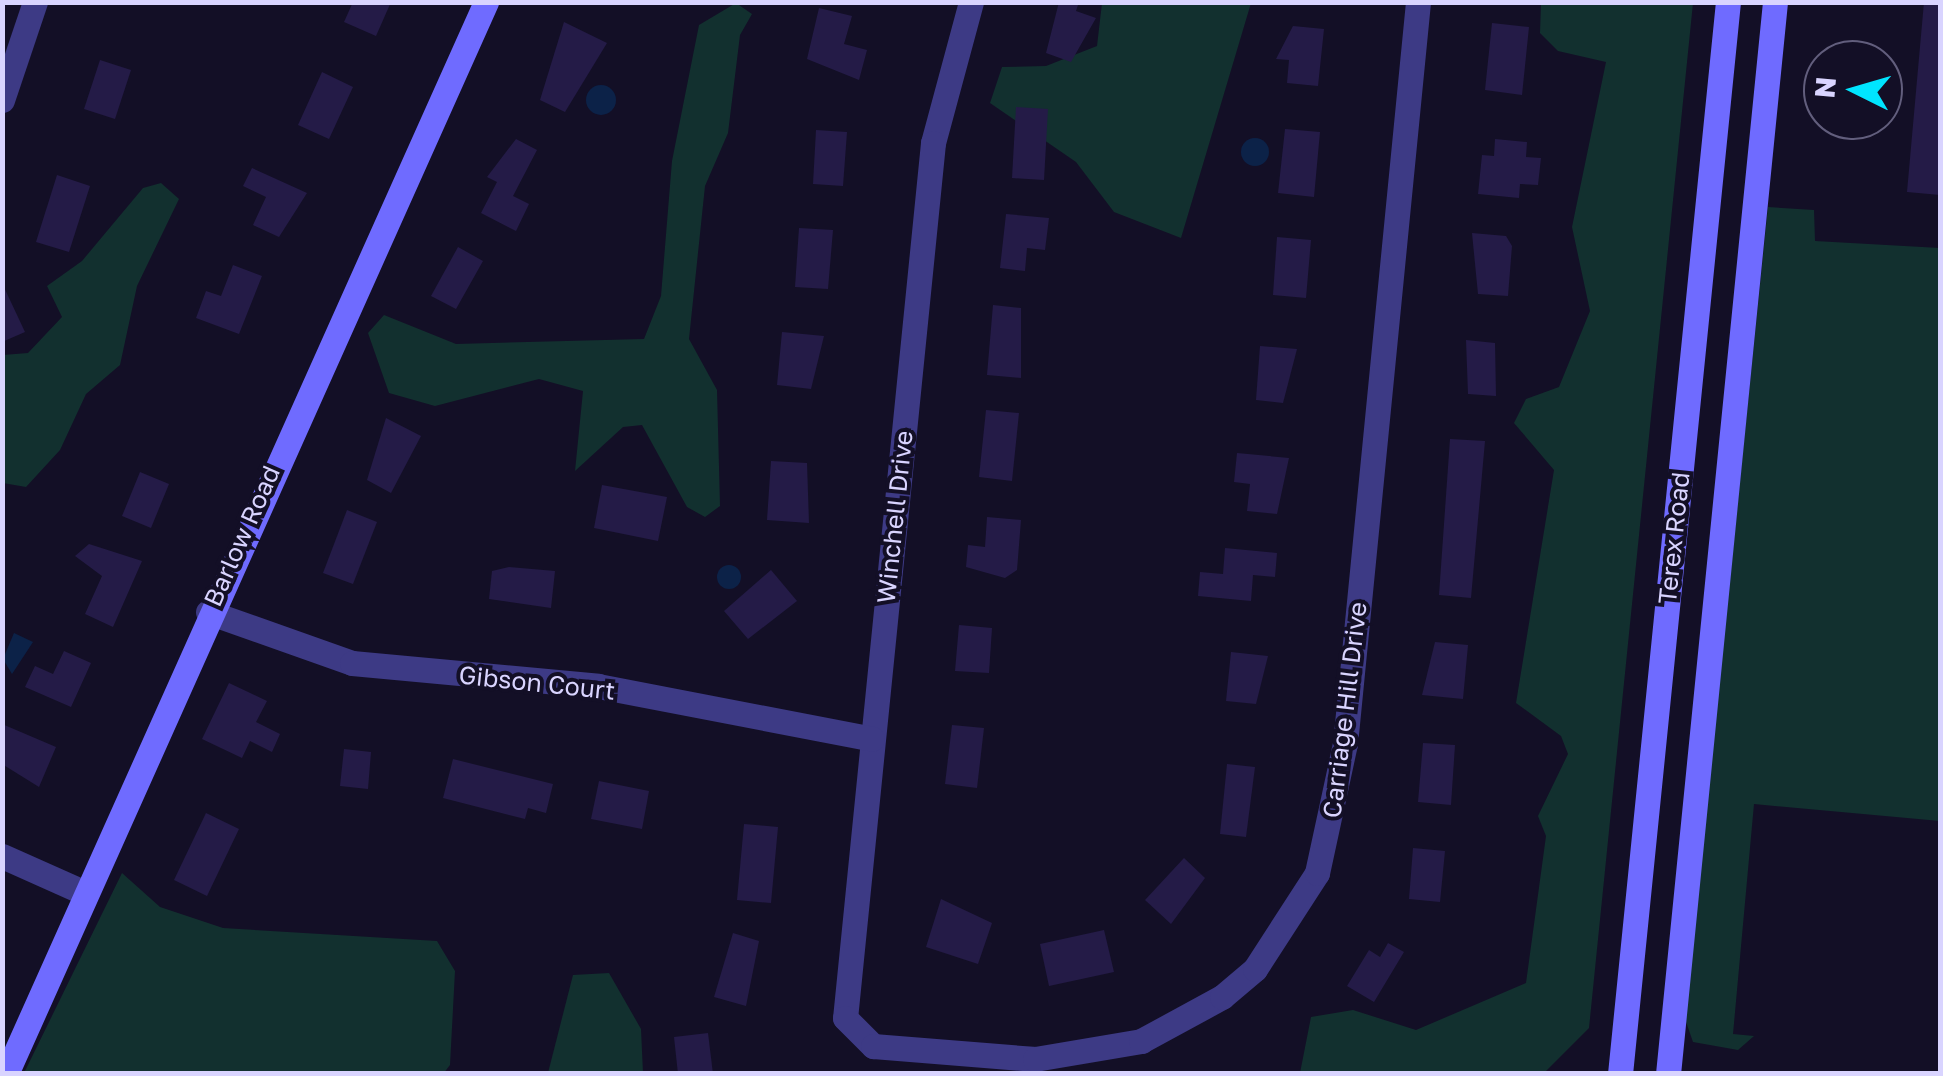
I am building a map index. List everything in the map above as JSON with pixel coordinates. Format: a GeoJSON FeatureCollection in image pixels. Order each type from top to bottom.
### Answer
{"type":"FeatureCollection","features":[{"type":"Feature","properties":{"kind":"street"},"geometry":{"type":"LineString","coordinates":[[2,100],[35,2]]}},
{"type":"Feature","properties":{"kind":"street","name":"Barlow Road"},"geometry":{"type":"LineString","coordinates":[[6,1074],[208,612],[486,2]]}},
{"type":"Feature","properties":{"kind":"street","name":"Winchell Drive"},"geometry":{"type":"LineString","coordinates":[[852,1036],[845,1006],[933,143],[971,2]]}},
{"type":"Feature","properties":{"kind":"street","name":"Carriage Hill Drive"},"geometry":{"type":"LineString","coordinates":[[852,1036],[873,1046],[1002,1058],[1076,1057],[1141,1041],[1255,969],[1304,900],[1330,833],[1345,744],[1418,2]]}},
{"type":"Feature","properties":{"kind":"street","name":"Terex Road"},"geometry":{"type":"LineString","coordinates":[[1620,1070],[1728,2]]}},
{"type":"Feature","properties":{"kind":"street","name":"Terex Road"},"geometry":{"type":"LineString","coordinates":[[1668,1072],[1774,2]]}},
{"type":"Feature","properties":{"kind":"street"},"geometry":{"type":"LineString","coordinates":[[1709,188],[1756,192]]}},
{"type":"Feature","properties":{"kind":"street","name":"Gibson Court"},"geometry":{"type":"LineString","coordinates":[[208,612],[352,663],[598,686],[872,739]]}},
{"type":"Feature","properties":{"kind":"street"},"geometry":{"type":"LineString","coordinates":[[2,856],[86,894]]}},
{"type":"Feature","properties":{"kind":"street"},"geometry":{"type":"LineString","coordinates":[[1620,1070],[1668,1072]]}},
{"type":"Feature","properties":{"kind":"green space"},"geometry":{"type":"Polygon","coordinates":[[[736,3],[752,14],[740,35],[728,133],[705,186],[689,339],[717,390],[720,506],[705,517],[687,507],[642,425],[623,427],[575,471],[583,391],[539,379],[435,406],[389,393],[368,333],[384,315],[456,344],[644,339],[661,296],[672,161],[699,25],[736,3]]]}},
{"type":"Feature","properties":{"kind":"green space"},"geometry":{"type":"Polygon","coordinates":[[[1102,3],[1251,3],[1181,238],[1114,212],[1076,162],[990,103],[1002,67],[1046,66],[1097,46],[1102,3]]]}},
{"type":"Feature","properties":{"kind":"green space"},"geometry":{"type":"Polygon","coordinates":[[[1541,3],[1693,3],[1589,1028],[1544,1073],[1300,1073],[1311,1017],[1353,1010],[1416,1030],[1526,983],[1546,836],[1538,816],[1568,754],[1561,736],[1516,703],[1554,470],[1514,423],[1526,399],[1559,387],[1590,311],[1572,227],[1606,62],[1558,51],[1540,33],[1541,3]]]}},
{"type":"Feature","properties":{"kind":"green space"},"geometry":{"type":"Polygon","coordinates":[[[161,183],[179,199],[137,286],[120,365],[86,394],[60,450],[26,487],[3,483],[3,355],[28,353],[62,317],[47,286],[82,261],[143,188],[161,183]]]}},
{"type":"Feature","properties":{"kind":"green space"},"geometry":{"type":"Polygon","coordinates":[[[1768,207],[1814,210],[1815,241],[1940,248],[1940,821],[1754,804],[1733,1034],[1754,1036],[1738,1050],[1693,1042],[1685,1019],[1768,207]]]}},
{"type":"Feature","properties":{"kind":"green space"},"geometry":{"type":"Polygon","coordinates":[[[122,873],[160,907],[223,928],[437,941],[455,971],[450,1065],[443,1074],[24,1073],[122,873]]]}},
{"type":"Feature","properties":{"kind":"green space"},"geometry":{"type":"Polygon","coordinates":[[[609,973],[641,1029],[643,1073],[548,1073],[573,975],[609,973]]]}},
{"type":"Feature","properties":{"kind":"water"},"geometry":{"type":"Polygon","coordinates":[[[601,85],[612,89],[616,100],[612,111],[601,115],[590,111],[586,100],[590,89],[601,85]]]}},
{"type":"Feature","properties":{"kind":"water"},"geometry":{"type":"Polygon","coordinates":[[[1255,138],[1265,142],[1269,152],[1265,162],[1255,166],[1245,162],[1241,152],[1245,142],[1255,138]]]}},
{"type":"Feature","properties":{"kind":"water"},"geometry":{"type":"Polygon","coordinates":[[[724,565],[734,565],[741,577],[734,589],[724,589],[717,582],[717,572],[724,565]]]}},
{"type":"Feature","properties":{"kind":"water"},"geometry":{"type":"Polygon","coordinates":[[[14,633],[33,642],[12,674],[3,659],[14,633]]]}},
{"type":"Feature","properties":{"kind":"building"},"geometry":{"type":"Polygon","coordinates":[[[353,2],[391,2],[376,36],[344,22],[353,2]]]}},
{"type":"Feature","properties":{"kind":"building"},"geometry":{"type":"Polygon","coordinates":[[[1059,2],[1079,2],[1076,11],[1096,18],[1071,62],[1046,53],[1059,2]]]}},
{"type":"Feature","properties":{"kind":"building"},"geometry":{"type":"Polygon","coordinates":[[[1924,2],[1940,2],[1940,195],[1907,192],[1924,2]]]}},
{"type":"Feature","properties":{"kind":"building"},"geometry":{"type":"Polygon","coordinates":[[[819,8],[852,16],[844,44],[867,50],[859,80],[807,59],[819,8]]]}},
{"type":"Feature","properties":{"kind":"building"},"geometry":{"type":"Polygon","coordinates":[[[564,22],[607,43],[565,112],[540,100],[564,22]]]}},
{"type":"Feature","properties":{"kind":"building"},"geometry":{"type":"Polygon","coordinates":[[[1492,23],[1529,27],[1522,95],[1485,90],[1492,23]]]}},
{"type":"Feature","properties":{"kind":"building"},"geometry":{"type":"Polygon","coordinates":[[[1293,26],[1324,29],[1318,86],[1287,83],[1289,60],[1276,59],[1293,26]]]}},
{"type":"Feature","properties":{"kind":"building"},"geometry":{"type":"Polygon","coordinates":[[[100,60],[131,70],[115,119],[84,109],[100,60]]]}},
{"type":"Feature","properties":{"kind":"building"},"geometry":{"type":"Polygon","coordinates":[[[322,72],[353,87],[329,139],[298,125],[322,72]]]}},
{"type":"Feature","properties":{"kind":"building"},"geometry":{"type":"Polygon","coordinates":[[[1016,107],[1048,109],[1044,180],[1012,178],[1016,107]]]}},
{"type":"Feature","properties":{"kind":"building"},"geometry":{"type":"Polygon","coordinates":[[[1285,129],[1320,132],[1314,197],[1278,193],[1285,129]]]}},
{"type":"Feature","properties":{"kind":"building"},"geometry":{"type":"Polygon","coordinates":[[[816,130],[847,132],[843,186],[813,184],[816,130]]]}},
{"type":"Feature","properties":{"kind":"building"},"geometry":{"type":"Polygon","coordinates":[[[516,139],[537,150],[513,196],[529,204],[516,231],[481,213],[497,182],[487,177],[516,139]]]}},
{"type":"Feature","properties":{"kind":"building"},"geometry":{"type":"Polygon","coordinates":[[[1495,139],[1527,142],[1526,157],[1541,158],[1538,185],[1520,184],[1519,198],[1478,194],[1482,155],[1494,156],[1495,139]]]}},
{"type":"Feature","properties":{"kind":"building"},"geometry":{"type":"Polygon","coordinates":[[[252,168],[307,193],[279,237],[253,225],[266,197],[243,186],[252,168]]]}},
{"type":"Feature","properties":{"kind":"building"},"geometry":{"type":"Polygon","coordinates":[[[57,175],[90,186],[69,252],[36,242],[57,175]]]}},
{"type":"Feature","properties":{"kind":"building"},"geometry":{"type":"Polygon","coordinates":[[[1006,214],[1049,218],[1045,250],[1027,248],[1025,271],[1000,268],[1006,214]]]}},
{"type":"Feature","properties":{"kind":"building"},"geometry":{"type":"Polygon","coordinates":[[[799,228],[833,230],[828,289],[795,287],[799,228]]]}},
{"type":"Feature","properties":{"kind":"building"},"geometry":{"type":"Polygon","coordinates":[[[1472,233],[1506,236],[1512,246],[1508,296],[1478,294],[1472,233]]]}},
{"type":"Feature","properties":{"kind":"building"},"geometry":{"type":"Polygon","coordinates":[[[1277,237],[1311,240],[1306,298],[1273,295],[1277,237]]]}},
{"type":"Feature","properties":{"kind":"building"},"geometry":{"type":"Polygon","coordinates":[[[458,247],[483,261],[456,309],[431,296],[458,247]]]}},
{"type":"Feature","properties":{"kind":"building"},"geometry":{"type":"Polygon","coordinates":[[[233,265],[262,276],[239,334],[196,318],[206,291],[221,296],[233,265]]]}},
{"type":"Feature","properties":{"kind":"building"},"geometry":{"type":"Polygon","coordinates":[[[2,283],[25,332],[2,342],[2,283]]]}},
{"type":"Feature","properties":{"kind":"building"},"geometry":{"type":"Polygon","coordinates":[[[993,305],[1021,308],[1021,378],[987,375],[993,305]]]}},
{"type":"Feature","properties":{"kind":"building"},"geometry":{"type":"Polygon","coordinates":[[[782,332],[824,336],[811,389],[777,385],[782,332]]]}},
{"type":"Feature","properties":{"kind":"building"},"geometry":{"type":"Polygon","coordinates":[[[1466,340],[1495,343],[1496,396],[1468,394],[1466,340]]]}},
{"type":"Feature","properties":{"kind":"building"},"geometry":{"type":"Polygon","coordinates":[[[1260,346],[1297,349],[1283,403],[1256,400],[1260,346]]]}},
{"type":"Feature","properties":{"kind":"building"},"geometry":{"type":"Polygon","coordinates":[[[986,410],[1019,413],[1012,481],[979,477],[986,410]]]}},
{"type":"Feature","properties":{"kind":"building"},"geometry":{"type":"Polygon","coordinates":[[[386,418],[421,436],[391,493],[367,480],[386,418]]]}},
{"type":"Feature","properties":{"kind":"building"},"geometry":{"type":"Polygon","coordinates":[[[1450,439],[1485,441],[1471,598],[1439,595],[1450,439]]]}},
{"type":"Feature","properties":{"kind":"building"},"geometry":{"type":"Polygon","coordinates":[[[1237,453],[1289,458],[1277,514],[1247,511],[1250,484],[1234,482],[1237,453]]]}},
{"type":"Feature","properties":{"kind":"building"},"geometry":{"type":"Polygon","coordinates":[[[771,461],[807,463],[809,523],[767,520],[771,461]]]}},
{"type":"Feature","properties":{"kind":"building"},"geometry":{"type":"Polygon","coordinates":[[[140,472],[169,484],[151,528],[122,516],[140,472]]]}},
{"type":"Feature","properties":{"kind":"building"},"geometry":{"type":"Polygon","coordinates":[[[602,485],[667,497],[658,541],[594,528],[602,485]]]}},
{"type":"Feature","properties":{"kind":"building"},"geometry":{"type":"Polygon","coordinates":[[[347,510],[377,522],[353,584],[323,573],[347,510]]]}},
{"type":"Feature","properties":{"kind":"building"},"geometry":{"type":"Polygon","coordinates":[[[987,517],[1021,520],[1017,570],[1005,578],[966,567],[968,545],[985,547],[987,517]]]}},
{"type":"Feature","properties":{"kind":"building"},"geometry":{"type":"Polygon","coordinates":[[[89,544],[142,561],[113,627],[85,614],[102,576],[75,556],[89,544]]]}},
{"type":"Feature","properties":{"kind":"building"},"geometry":{"type":"Polygon","coordinates":[[[1225,548],[1277,553],[1275,577],[1253,575],[1251,601],[1198,596],[1200,572],[1223,574],[1225,548]]]}},
{"type":"Feature","properties":{"kind":"building"},"geometry":{"type":"Polygon","coordinates":[[[509,567],[555,571],[551,608],[489,599],[492,571],[509,567]]]}},
{"type":"Feature","properties":{"kind":"building"},"geometry":{"type":"Polygon","coordinates":[[[771,570],[797,601],[748,639],[724,611],[771,570]]]}},
{"type":"Feature","properties":{"kind":"building"},"geometry":{"type":"Polygon","coordinates":[[[959,625],[992,628],[989,673],[955,671],[959,625]]]}},
{"type":"Feature","properties":{"kind":"building"},"geometry":{"type":"Polygon","coordinates":[[[1435,642],[1468,645],[1463,699],[1422,695],[1435,642]]]}},
{"type":"Feature","properties":{"kind":"building"},"geometry":{"type":"Polygon","coordinates":[[[64,651],[91,663],[71,707],[25,687],[35,666],[53,674],[64,651]]]}},
{"type":"Feature","properties":{"kind":"building"},"geometry":{"type":"Polygon","coordinates":[[[1231,652],[1268,656],[1256,704],[1226,701],[1231,652]]]}},
{"type":"Feature","properties":{"kind":"building"},"geometry":{"type":"Polygon","coordinates":[[[229,683],[267,701],[256,722],[280,734],[272,752],[250,741],[242,758],[202,739],[229,683]]]}},
{"type":"Feature","properties":{"kind":"building"},"geometry":{"type":"Polygon","coordinates":[[[2,724],[56,747],[39,787],[2,764],[2,724]]]}},
{"type":"Feature","properties":{"kind":"building"},"geometry":{"type":"Polygon","coordinates":[[[952,725],[984,728],[977,788],[945,784],[952,725]]]}},
{"type":"Feature","properties":{"kind":"building"},"geometry":{"type":"Polygon","coordinates":[[[1423,743],[1455,745],[1451,805],[1418,802],[1423,743]]]}},
{"type":"Feature","properties":{"kind":"building"},"geometry":{"type":"Polygon","coordinates":[[[344,749],[371,752],[368,789],[340,786],[344,749]]]}},
{"type":"Feature","properties":{"kind":"building"},"geometry":{"type":"Polygon","coordinates":[[[453,759],[553,784],[546,813],[528,808],[525,819],[443,798],[453,759]]]}},
{"type":"Feature","properties":{"kind":"building"},"geometry":{"type":"Polygon","coordinates":[[[1227,764],[1255,767],[1246,837],[1220,834],[1227,764]]]}},
{"type":"Feature","properties":{"kind":"building"},"geometry":{"type":"Polygon","coordinates":[[[599,781],[649,791],[642,829],[591,819],[599,781]]]}},
{"type":"Feature","properties":{"kind":"building"},"geometry":{"type":"Polygon","coordinates":[[[206,813],[239,829],[207,896],[174,880],[206,813]]]}},
{"type":"Feature","properties":{"kind":"building"},"geometry":{"type":"Polygon","coordinates":[[[744,824],[778,827],[771,903],[737,900],[744,824]]]}},
{"type":"Feature","properties":{"kind":"building"},"geometry":{"type":"Polygon","coordinates":[[[1413,848],[1445,851],[1440,902],[1409,899],[1413,848]]]}},
{"type":"Feature","properties":{"kind":"building"},"geometry":{"type":"Polygon","coordinates":[[[1184,858],[1205,878],[1171,924],[1145,900],[1184,858]]]}},
{"type":"Feature","properties":{"kind":"building"},"geometry":{"type":"Polygon","coordinates":[[[941,899],[992,923],[978,964],[926,947],[941,899]]]}},
{"type":"Feature","properties":{"kind":"building"},"geometry":{"type":"Polygon","coordinates":[[[1104,930],[1114,972],[1049,986],[1040,944],[1104,930]]]}},
{"type":"Feature","properties":{"kind":"building"},"geometry":{"type":"Polygon","coordinates":[[[733,933],[759,941],[746,1006],[714,997],[733,933]]]}},
{"type":"Feature","properties":{"kind":"building"},"geometry":{"type":"Polygon","coordinates":[[[1388,943],[1404,952],[1374,1002],[1347,986],[1369,950],[1380,957],[1388,943]]]}},
{"type":"Feature","properties":{"kind":"building"},"geometry":{"type":"Polygon","coordinates":[[[708,1033],[713,1074],[678,1074],[674,1037],[708,1033]]]}}]}
